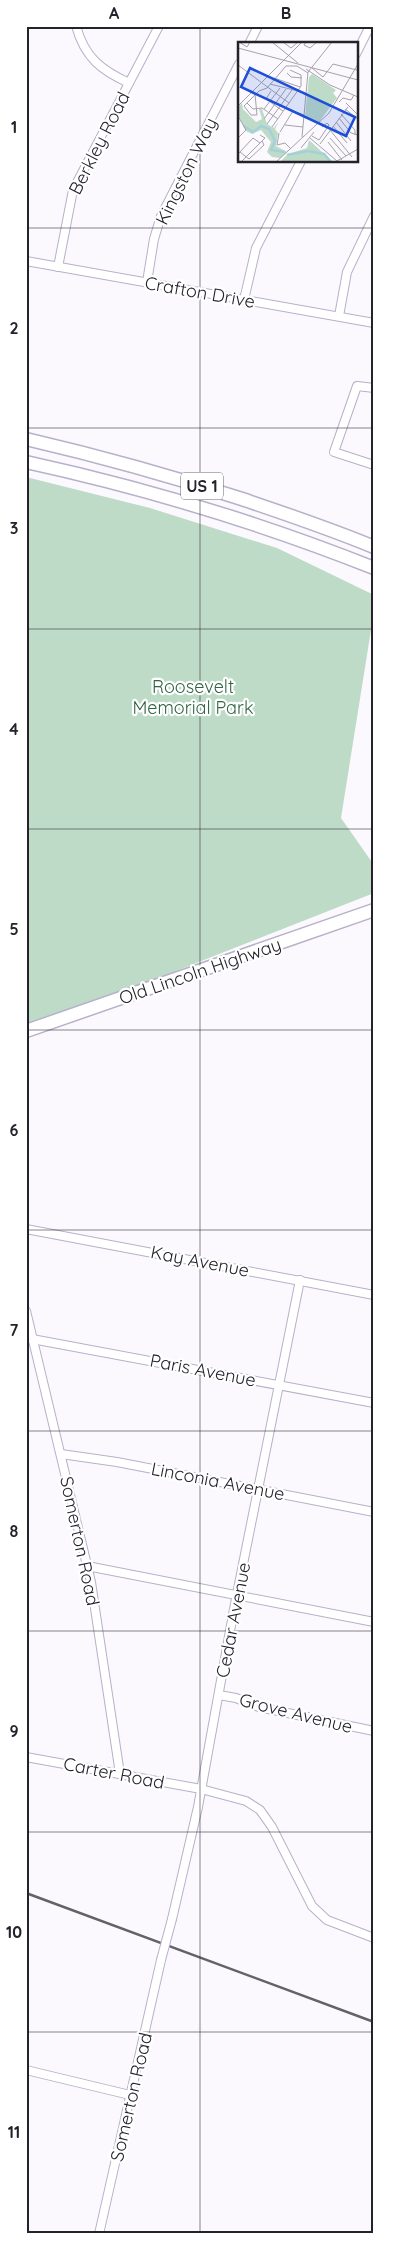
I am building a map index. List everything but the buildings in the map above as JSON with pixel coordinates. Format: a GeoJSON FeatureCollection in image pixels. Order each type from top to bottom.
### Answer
{"type":"FeatureCollection","features":[{"type":"Feature","properties":{"kind":"main road","name":"US 1"},"geometry":{"type":"LineString","coordinates":[[26,439],[102,457],[198,485],[305,520],[374,547]]}},
{"type":"Feature","properties":{"kind":"main road","name":"US 1"},"geometry":{"type":"LineString","coordinates":[[26,462],[147,491],[211,510],[292,537],[374,568]]}},
{"type":"Feature","properties":{"kind":"main road","name":"Old Lincoln Highway"},"geometry":{"type":"LineString","coordinates":[[26,1031],[374,910]]}},
{"type":"Feature","properties":{"kind":"street"},"geometry":{"type":"LineString","coordinates":[[76,26],[79,38],[95,63],[109,73],[129,83]]}},
{"type":"Feature","properties":{"kind":"street","name":"Berkley Road"},"geometry":{"type":"LineString","coordinates":[[58,267],[73,190],[158,26]]}},
{"type":"Feature","properties":{"kind":"street"},"geometry":{"type":"LineString","coordinates":[[250,42],[258,26]]}},
{"type":"Feature","properties":{"kind":"street"},"geometry":{"type":"LineString","coordinates":[[358,50],[370,26]]}},
{"type":"Feature","properties":{"kind":"street","name":"Kingston Way"},"geometry":{"type":"LineString","coordinates":[[147,282],[154,239],[161,216],[238,66]]}},
{"type":"Feature","properties":{"kind":"street"},"geometry":{"type":"LineString","coordinates":[[244,300],[251,260],[299,162]]}},
{"type":"Feature","properties":{"kind":"street"},"geometry":{"type":"LineString","coordinates":[[339,316],[346,272],[374,216]]}},
{"type":"Feature","properties":{"kind":"street","name":"Crafton Drive"},"geometry":{"type":"LineString","coordinates":[[26,261],[374,323]]}},
{"type":"Feature","properties":{"kind":"street"},"geometry":{"type":"LineString","coordinates":[[374,388],[357,386],[334,452],[374,465]]}},
{"type":"Feature","properties":{"kind":"street","name":"Kay Avenue"},"geometry":{"type":"LineString","coordinates":[[26,1229],[374,1295]]}},
{"type":"Feature","properties":{"kind":"street","name":"Cedar Avenue"},"geometry":{"type":"LineString","coordinates":[[161,1960],[201,1789],[278,1384],[300,1280]]}},
{"type":"Feature","properties":{"kind":"street","name":"Somerton Road"},"geometry":{"type":"LineString","coordinates":[[26,1311],[87,1566],[120,1774]]}},
{"type":"Feature","properties":{"kind":"street","name":"Paris Avenue"},"geometry":{"type":"LineString","coordinates":[[32,1339],[374,1403]]}},
{"type":"Feature","properties":{"kind":"street","name":"Linconia Avenue"},"geometry":{"type":"LineString","coordinates":[[61,1454],[117,1462],[374,1512]]}},
{"type":"Feature","properties":{"kind":"street"},"geometry":{"type":"LineString","coordinates":[[87,1566],[374,1622]]}},
{"type":"Feature","properties":{"kind":"street","name":"Grove Avenue"},"geometry":{"type":"LineString","coordinates":[[219,1695],[236,1698],[259,1707],[374,1731]]}},
{"type":"Feature","properties":{"kind":"street","name":"Carter Road"},"geometry":{"type":"LineString","coordinates":[[26,1757],[201,1789],[246,1801],[260,1810],[272,1827],[312,1906],[327,1920],[374,1938]]}},
{"type":"Feature","properties":{"kind":"street","name":"Somerton Road"},"geometry":{"type":"LineString","coordinates":[[99,2234],[161,1960]]}},
{"type":"Feature","properties":{"kind":"street"},"geometry":{"type":"LineString","coordinates":[[26,2070],[130,2095]]}},
{"type":"Feature","properties":{"kind":"green space","name":"Roosevelt Memorial Park"},"geometry":{"type":"Polygon","coordinates":[[[26,477],[150,508],[277,548],[374,595],[374,611],[341,818],[374,865],[374,893],[120,993],[26,1025],[26,477]]]}},
{"type":"Feature","properties":{"kind":"railway"},"geometry":{"type":"LineString","coordinates":[[26,1893],[374,2022]]}}]}
